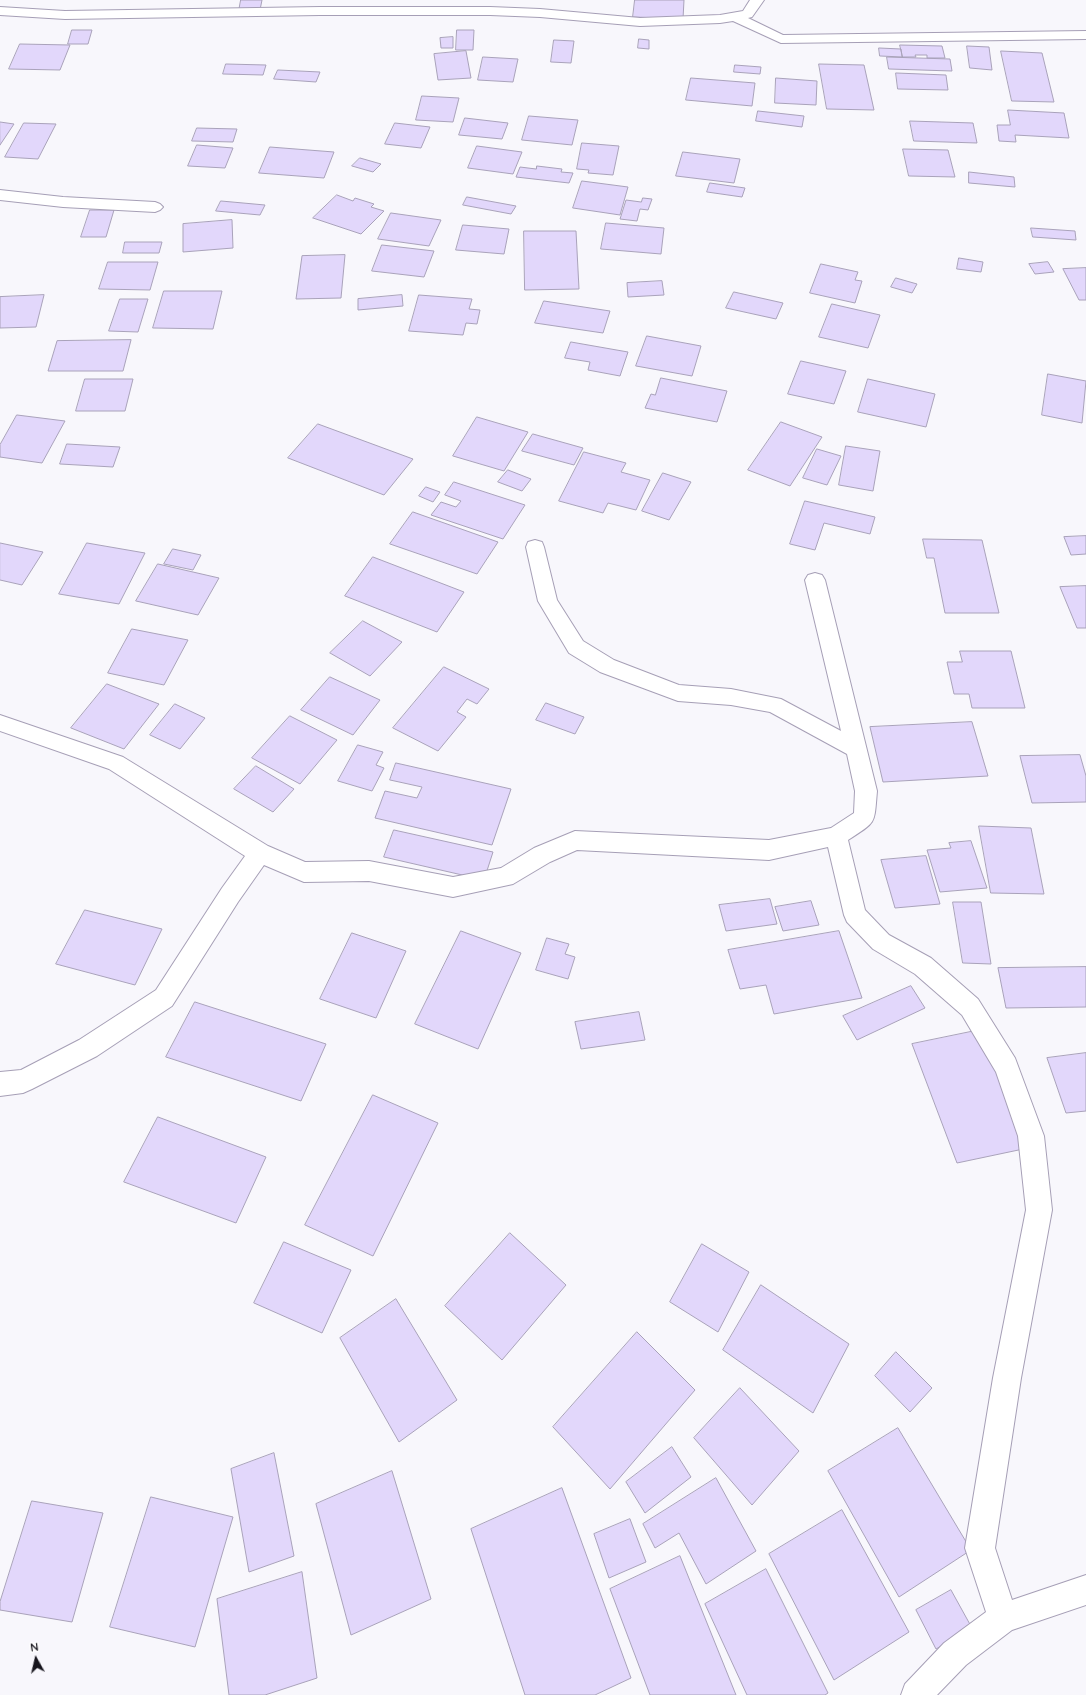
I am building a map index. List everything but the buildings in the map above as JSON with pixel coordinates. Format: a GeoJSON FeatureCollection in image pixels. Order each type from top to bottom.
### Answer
{"type":"FeatureCollection","features":[{"type":"Feature","properties":{"kind":"street"},"geometry":{"type":"LineString","coordinates":[[0,11],[65,15],[320,11],[490,11],[540,13],[640,22],[720,19],[747,14],[757,0]]}},
{"type":"Feature","properties":{"kind":"street"},"geometry":{"type":"LineString","coordinates":[[734,16],[782,39],[1086,35]]}},
{"type":"Feature","properties":{"kind":"street"},"geometry":{"type":"LineString","coordinates":[[0,195],[63,202],[155,207]]}},
{"type":"Feature","properties":{"kind":"street"},"geometry":{"type":"LineString","coordinates":[[535,547],[548,601],[576,647],[607,666],[678,693],[731,697],[774,705],[856,749]]}},
{"type":"Feature","properties":{"kind":"street"},"geometry":{"type":"LineString","coordinates":[[0,723],[116,763],[260,853],[304,872],[369,871],[453,887],[505,877],[542,855],[575,840],[769,850],[836,836],[864,818],[866,791],[815,580]]}},
{"type":"Feature","properties":{"kind":"street"},"geometry":{"type":"LineString","coordinates":[[836,836],[855,916],[881,942],[923,966],[970,1007],[1006,1066],[1032,1136],[1039,1210],[1007,1378],[980,1548],[1003,1618]]}},
{"type":"Feature","properties":{"kind":"street"},"geometry":{"type":"LineString","coordinates":[[0,1084],[23,1081],[88,1048],[164,998],[230,895],[260,853]]}},
{"type":"Feature","properties":{"kind":"street"},"geometry":{"type":"LineString","coordinates":[[916,1695],[954,1654],[1003,1618],[1086,1590]]}}]}
